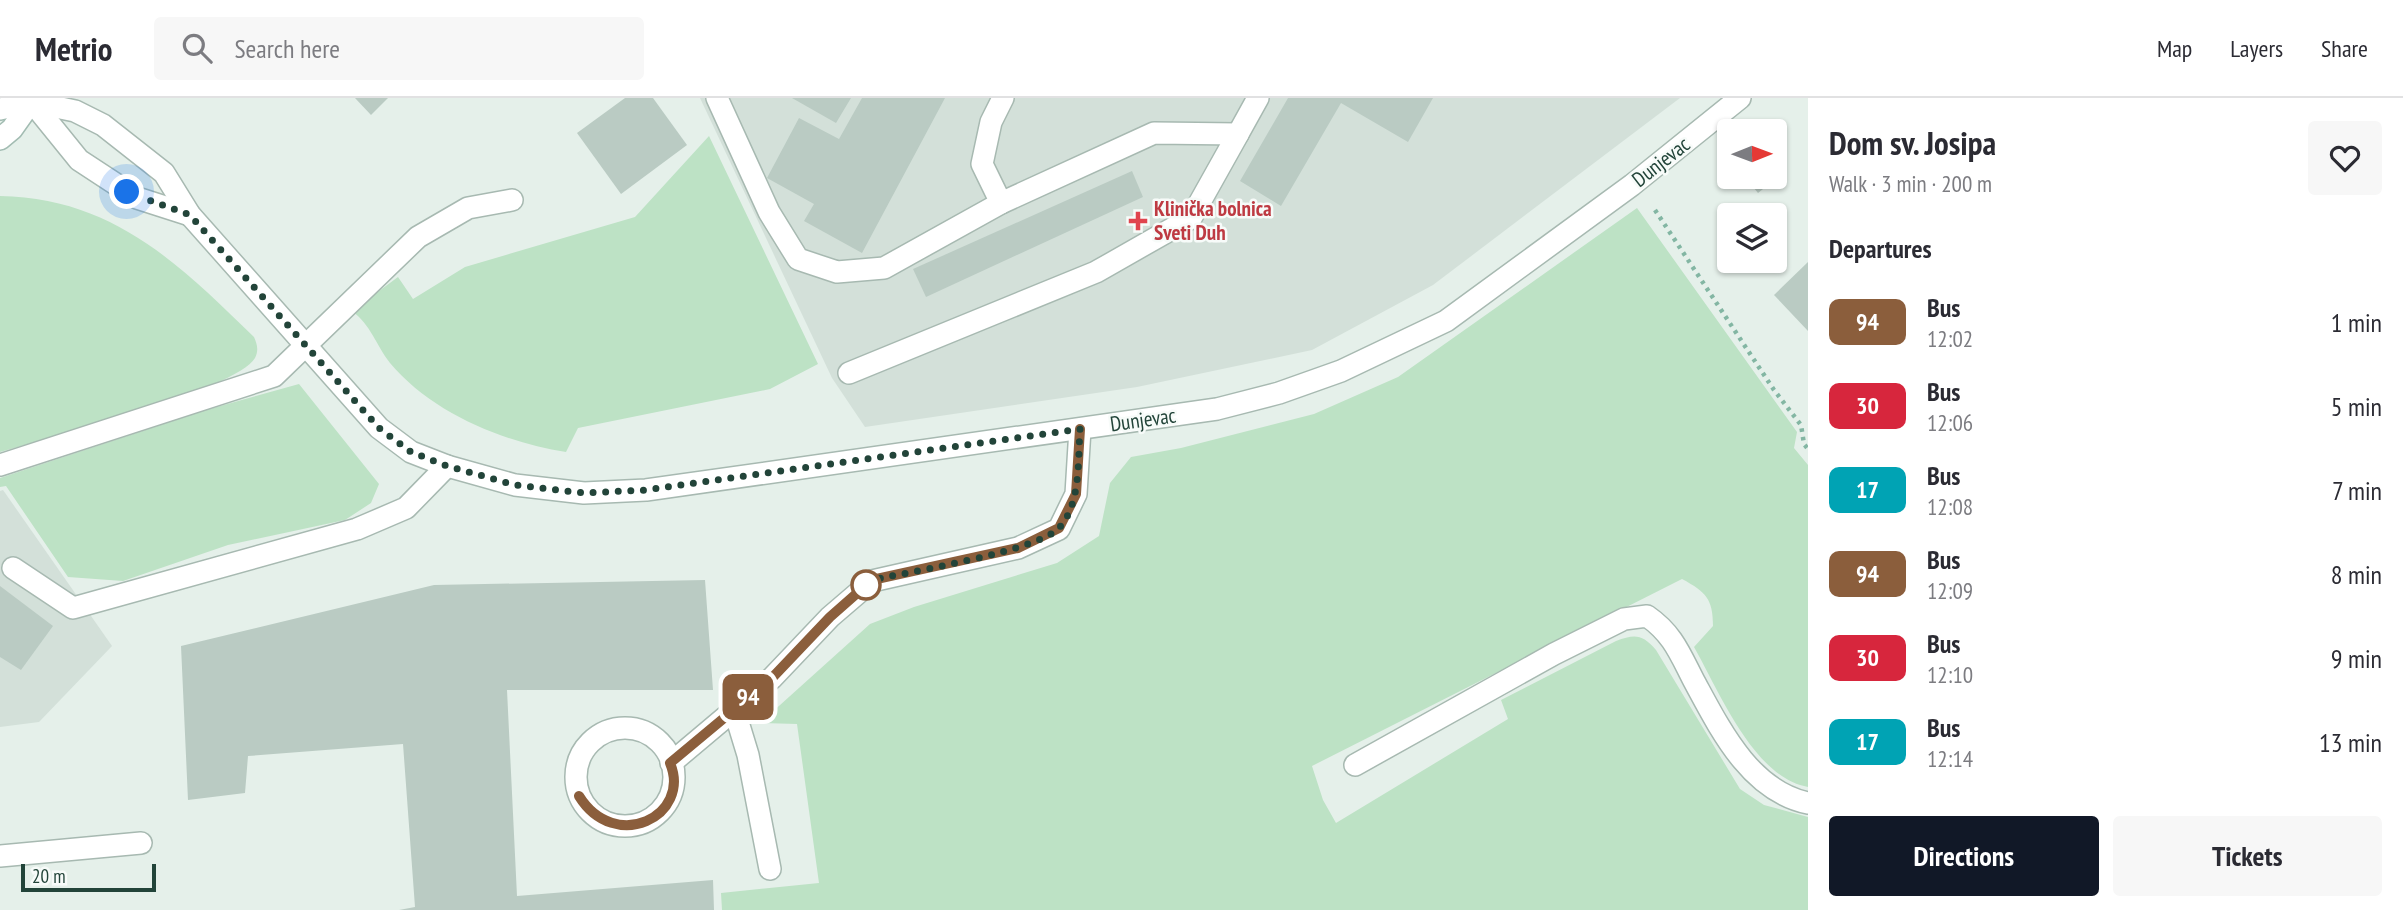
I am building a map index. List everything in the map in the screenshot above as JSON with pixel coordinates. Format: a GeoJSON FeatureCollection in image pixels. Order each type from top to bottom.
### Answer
{"type":"FeatureCollection","features":[{"type":"Feature","properties":{"kind":"street"},"geometry":{"type":"LineString","coordinates":[[717,98],[769,212],[798,258],[837,272],[884,268],[1001,203],[1154,133],[1238,134]]}},
{"type":"Feature","properties":{"kind":"street"},"geometry":{"type":"LineString","coordinates":[[1001,203],[982,164],[991,122],[1003,98]]}},
{"type":"Feature","properties":{"kind":"street"},"geometry":{"type":"LineString","coordinates":[[849,373],[1096,272],[1191,218],[1258,98]]}},
{"type":"Feature","properties":{"kind":"street","name":"Dunjevac"},"geometry":{"type":"LineString","coordinates":[[33,100],[75,111],[103,125],[164,173],[190,215],[379,428],[411,452],[447,466],[515,485],[570,491],[646,490],[1217,410],[1279,393],[1341,371],[1446,321],[1632,185],[1740,98]]}},
{"type":"Feature","properties":{"kind":"street"},"geometry":{"type":"LineString","coordinates":[[0,108],[33,100]]}},
{"type":"Feature","properties":{"kind":"street"},"geometry":{"type":"LineString","coordinates":[[0,139],[33,100]]}},
{"type":"Feature","properties":{"kind":"street","name":"Dunjevac"},"geometry":{"type":"LineString","coordinates":[[33,100],[79,160],[137,198],[190,215]]}},
{"type":"Feature","properties":{"kind":"street"},"geometry":{"type":"LineString","coordinates":[[0,465],[274,376],[309,346],[418,237],[468,208],[512,200]]}},
{"type":"Feature","properties":{"kind":"street"},"geometry":{"type":"LineString","coordinates":[[670,763],[772,678],[830,617],[872,580],[1018,548],[1059,528],[1076,494],[1080,429]]}},
{"type":"Feature","properties":{"kind":"street"},"geometry":{"type":"LineString","coordinates":[[13,568],[73,608],[357,529],[406,508],[447,466]]}},
{"type":"Feature","properties":{"kind":"street"},"geometry":{"type":"LineString","coordinates":[[1355,765],[1554,653],[1624,619],[1647,616],[1667,630],[1702,695],[1754,775],[1788,799],[1808,803]]}},
{"type":"Feature","properties":{"kind":"street"},"geometry":{"type":"LineString","coordinates":[[734,709],[748,755],[770,869]]}},
{"type":"Feature","properties":{"kind":"street"},"geometry":{"type":"LineString","coordinates":[[619,727],[644,732],[664,747],[670,763],[674,773],[673,790],[665,806],[653,818],[637,825],[620,827],[602,821],[588,811],[579,796],[575,779],[577,762],[589,743],[602,733],[619,727]]}},
{"type":"Feature","properties":{"kind":"street"},"geometry":{"type":"LineString","coordinates":[[0,856],[141,843]]}},
{"type":"Feature","properties":{"kind":"path"},"geometry":{"type":"LineString","coordinates":[[1655,209],[1774,390],[1801,425],[1808,449]]}},
{"type":"Feature","properties":{"kind":"shaded area","name":"Klinička bolnica Sveti Duh"},"geometry":{"type":"Polygon","coordinates":[[[700,98],[1680,98],[1433,285],[1312,350],[1137,387],[865,427],[832,378],[700,98]]]}},
{"type":"Feature","properties":{"kind":"shaded area"},"geometry":{"type":"Polygon","coordinates":[[[3,490],[112,646],[39,722],[0,727],[0,491],[3,490]]]}},
{"type":"Feature","properties":{"kind":"green space"},"geometry":{"type":"Polygon","coordinates":[[[709,136],[818,364],[770,389],[578,428],[566,452],[494,433],[426,397],[390,363],[369,329],[352,311],[398,277],[413,299],[465,267],[635,217],[709,136]]]}},
{"type":"Feature","properties":{"kind":"green space"},"geometry":{"type":"Polygon","coordinates":[[[0,196],[40,200],[77,209],[110,222],[141,240],[199,284],[254,337],[257,347],[255,358],[240,371],[178,398],[0,452],[0,196]]]}},
{"type":"Feature","properties":{"kind":"green space"},"geometry":{"type":"Polygon","coordinates":[[[1637,208],[1797,432],[1794,448],[1808,465],[1808,787],[1789,780],[1771,768],[1740,730],[1694,647],[1713,626],[1710,603],[1702,592],[1682,579],[1312,766],[1323,800],[1336,823],[1508,719],[1501,700],[1616,641],[1628,637],[1642,638],[1656,650],[1740,789],[1764,805],[1808,817],[1808,910],[722,910],[721,893],[819,883],[797,724],[760,723],[870,624],[914,607],[1057,563],[1099,536],[1110,483],[1131,457],[1181,448],[1314,414],[1398,377],[1637,208]]]}},
{"type":"Feature","properties":{"kind":"green space"},"geometry":{"type":"Polygon","coordinates":[[[299,384],[379,484],[371,503],[345,520],[228,545],[123,581],[68,577],[6,486],[0,487],[0,478],[206,410],[299,384]]]}},
{"type":"Feature","properties":{"kind":"building"},"geometry":{"type":"Polygon","coordinates":[[[355,98],[388,98],[371,115],[355,98]]]}},
{"type":"Feature","properties":{"kind":"building"},"geometry":{"type":"Polygon","coordinates":[[[625,98],[653,98],[687,145],[621,194],[577,133],[625,98]]]}},
{"type":"Feature","properties":{"kind":"building"},"geometry":{"type":"Polygon","coordinates":[[[792,98],[851,98],[836,123],[792,98]]]}},
{"type":"Feature","properties":{"kind":"building"},"geometry":{"type":"Polygon","coordinates":[[[862,98],[945,98],[862,253],[804,221],[814,204],[767,178],[799,118],[839,139],[862,98]]]}},
{"type":"Feature","properties":{"kind":"building"},"geometry":{"type":"Polygon","coordinates":[[[1288,98],[1433,98],[1408,142],[1341,103],[1281,206],[1240,181],[1288,98]]]}},
{"type":"Feature","properties":{"kind":"building"},"geometry":{"type":"Polygon","coordinates":[[[1132,171],[1143,197],[926,297],[913,269],[1132,171]]]}},
{"type":"Feature","properties":{"kind":"building"},"geometry":{"type":"Polygon","coordinates":[[[1808,262],[1808,331],[1774,295],[1808,262]]]}},
{"type":"Feature","properties":{"kind":"building"},"geometry":{"type":"Polygon","coordinates":[[[705,580],[713,690],[507,690],[517,896],[713,880],[714,910],[399,910],[415,907],[403,744],[248,756],[245,793],[188,800],[181,646],[434,585],[705,580]]]}},
{"type":"Feature","properties":{"kind":"building"},"geometry":{"type":"Polygon","coordinates":[[[0,586],[53,626],[21,670],[0,657],[0,586]]]}},
{"type":"Feature","properties":{"kind":"bus line","name":"94"},"geometry":{"type":"LineString","coordinates":[[579,796],[588,811],[602,821],[620,827],[637,825],[653,818],[665,806],[673,790],[674,773],[670,763],[772,678],[830,617],[872,580],[1018,548],[1059,528],[1076,494],[1080,429]]}},
{"type":"Feature","properties":{"kind":"place","name":"Klinička bolnica Sveti Duh"},"geometry":{"type":"Point","coordinates":[1138,221]}},
{"type":"Feature","properties":{"kind":"route"},"geometry":{"type":"LineString","coordinates":[[127,192],[137,198],[190,215],[379,428],[411,452],[447,466],[515,485],[584,493],[646,490],[1080,429],[1076,494],[1059,528],[1018,548],[872,580],[866,585]]}}]}
